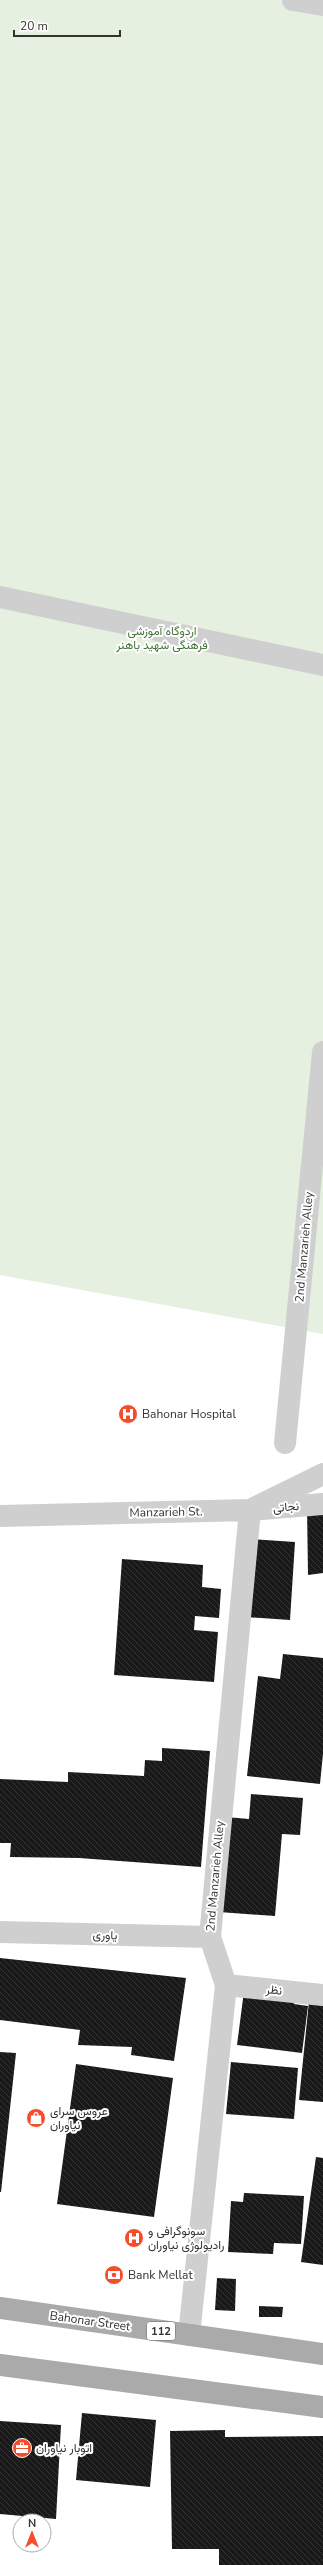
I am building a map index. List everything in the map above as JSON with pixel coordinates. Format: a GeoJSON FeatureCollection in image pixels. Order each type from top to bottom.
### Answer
{"type":"FeatureCollection","features":[{"type":"Feature","properties":{"kind":"main road","name":"Bahonar Street"},"geometry":{"type":"LineString","coordinates":[[0,2308],[323,2354]]}},
{"type":"Feature","properties":{"kind":"main road"},"geometry":{"type":"LineString","coordinates":[[0,2364],[323,2407]]}},
{"type":"Feature","properties":{"kind":"street"},"geometry":{"type":"LineString","coordinates":[[293,0],[323,5]]}},
{"type":"Feature","properties":{"kind":"street"},"geometry":{"type":"LineString","coordinates":[[0,597],[323,665]]}},
{"type":"Feature","properties":{"kind":"street","name":"2nd Manzarieh Alley"},"geometry":{"type":"LineString","coordinates":[[286,1443],[323,1052]]}},
{"type":"Feature","properties":{"kind":"street","name":"Manzarieh St."},"geometry":{"type":"LineString","coordinates":[[0,1516],[250,1510],[323,1474]]}},
{"type":"Feature","properties":{"kind":"street","name":"نجاتی"},"geometry":{"type":"LineString","coordinates":[[250,1510],[323,1504]]}},
{"type":"Feature","properties":{"kind":"street","name":"2nd Manzarieh Alley"},"geometry":{"type":"LineString","coordinates":[[189,2335],[226,1985],[210,1937],[250,1510]]}},
{"type":"Feature","properties":{"kind":"street","name":"یاوری"},"geometry":{"type":"LineString","coordinates":[[0,1932],[210,1937]]}},
{"type":"Feature","properties":{"kind":"street","name":"نظر"},"geometry":{"type":"LineString","coordinates":[[226,1985],[323,1995]]}},
{"type":"Feature","properties":{"kind":"green space","name":"اردوگاه آموزشی فرهنگی شهید باهنر"},"geometry":{"type":"Polygon","coordinates":[[[0,0],[323,0],[323,1334],[0,1275],[0,0]]]}},
{"type":"Feature","properties":{"kind":"building"},"geometry":{"type":"Polygon","coordinates":[[[323,1505],[323,1573],[308,1575],[307,1507],[323,1505]]]}},
{"type":"Feature","properties":{"kind":"building"},"geometry":{"type":"Polygon","coordinates":[[[252,1539],[295,1542],[290,1620],[246,1617],[252,1539]]]}},
{"type":"Feature","properties":{"kind":"building"},"geometry":{"type":"Polygon","coordinates":[[[122,1559],[203,1565],[202,1587],[221,1589],[219,1618],[195,1616],[194,1630],[218,1632],[214,1682],[114,1675],[122,1559]]]}},
{"type":"Feature","properties":{"kind":"building"},"geometry":{"type":"Polygon","coordinates":[[[283,1654],[323,1658],[323,1754],[320,1784],[247,1776],[258,1676],[280,1679],[283,1654]]]}},
{"type":"Feature","properties":{"kind":"building"},"geometry":{"type":"Polygon","coordinates":[[[162,1748],[210,1751],[201,1867],[79,1858],[10,1857],[11,1843],[0,1843],[0,1779],[68,1782],[68,1772],[144,1776],[145,1760],[162,1761],[162,1748]]]}},
{"type":"Feature","properties":{"kind":"building"},"geometry":{"type":"Polygon","coordinates":[[[251,1794],[303,1798],[300,1835],[282,1834],[275,1916],[219,1912],[226,1817],[249,1819],[251,1794]]]}},
{"type":"Feature","properties":{"kind":"building"},"geometry":{"type":"Polygon","coordinates":[[[0,1958],[186,1978],[174,2061],[131,2055],[132,2047],[78,2045],[80,2030],[0,2020],[0,1958]]]}},
{"type":"Feature","properties":{"kind":"building"},"geometry":{"type":"Polygon","coordinates":[[[244,1991],[295,1998],[294,2004],[308,2006],[302,2053],[237,2045],[244,1991]]]}},
{"type":"Feature","properties":{"kind":"building"},"geometry":{"type":"Polygon","coordinates":[[[309,2001],[323,2003],[323,2102],[299,2100],[309,2001]]]}},
{"type":"Feature","properties":{"kind":"building"},"geometry":{"type":"Polygon","coordinates":[[[0,2052],[16,2053],[1,2192],[0,2192],[0,2052]]]}},
{"type":"Feature","properties":{"kind":"building"},"geometry":{"type":"Polygon","coordinates":[[[231,2062],[298,2068],[294,2119],[226,2114],[231,2062]]]}},
{"type":"Feature","properties":{"kind":"building"},"geometry":{"type":"Polygon","coordinates":[[[76,2064],[173,2078],[154,2217],[57,2204],[76,2064]]]}},
{"type":"Feature","properties":{"kind":"building"},"geometry":{"type":"Polygon","coordinates":[[[316,2157],[323,2158],[323,2265],[301,2262],[316,2157]]]}},
{"type":"Feature","properties":{"kind":"building"},"geometry":{"type":"Polygon","coordinates":[[[244,2193],[304,2196],[301,2244],[274,2243],[273,2254],[228,2252],[231,2201],[243,2202],[244,2193]]]}},
{"type":"Feature","properties":{"kind":"building"},"geometry":{"type":"Polygon","coordinates":[[[217,2278],[236,2279],[235,2311],[215,2310],[217,2278]]]}},
{"type":"Feature","properties":{"kind":"building"},"geometry":{"type":"Polygon","coordinates":[[[259,2306],[283,2307],[282,2317],[259,2317],[259,2306]]]}},
{"type":"Feature","properties":{"kind":"building"},"geometry":{"type":"Polygon","coordinates":[[[82,2413],[156,2420],[150,2487],[76,2480],[82,2413]]]}},
{"type":"Feature","properties":{"kind":"building"},"geometry":{"type":"Polygon","coordinates":[[[0,2421],[61,2425],[56,2519],[52,2519],[52,2513],[12,2513],[12,2515],[0,2514],[0,2421]]]}},
{"type":"Feature","properties":{"kind":"building"},"geometry":{"type":"Polygon","coordinates":[[[225,2430],[225,2437],[323,2436],[323,2565],[219,2565],[219,2549],[172,2549],[170,2431],[225,2430]]]}},
{"type":"Feature","properties":{"kind":"place","name":"Bahonar Hospital"},"geometry":{"type":"Point","coordinates":[128,1414]}},
{"type":"Feature","properties":{"kind":"place","name":"عروس سرای نیاوران"},"geometry":{"type":"Point","coordinates":[36,2118]}},
{"type":"Feature","properties":{"kind":"place","name":"سونوگرافی و رادیولوژی نیاوران"},"geometry":{"type":"Point","coordinates":[134,2238]}},
{"type":"Feature","properties":{"kind":"place","name":"Bank Mellat"},"geometry":{"type":"Point","coordinates":[114,2275]}},
{"type":"Feature","properties":{"kind":"place","name":"اتوبار نیاوران"},"geometry":{"type":"Point","coordinates":[22,2448]}}]}
